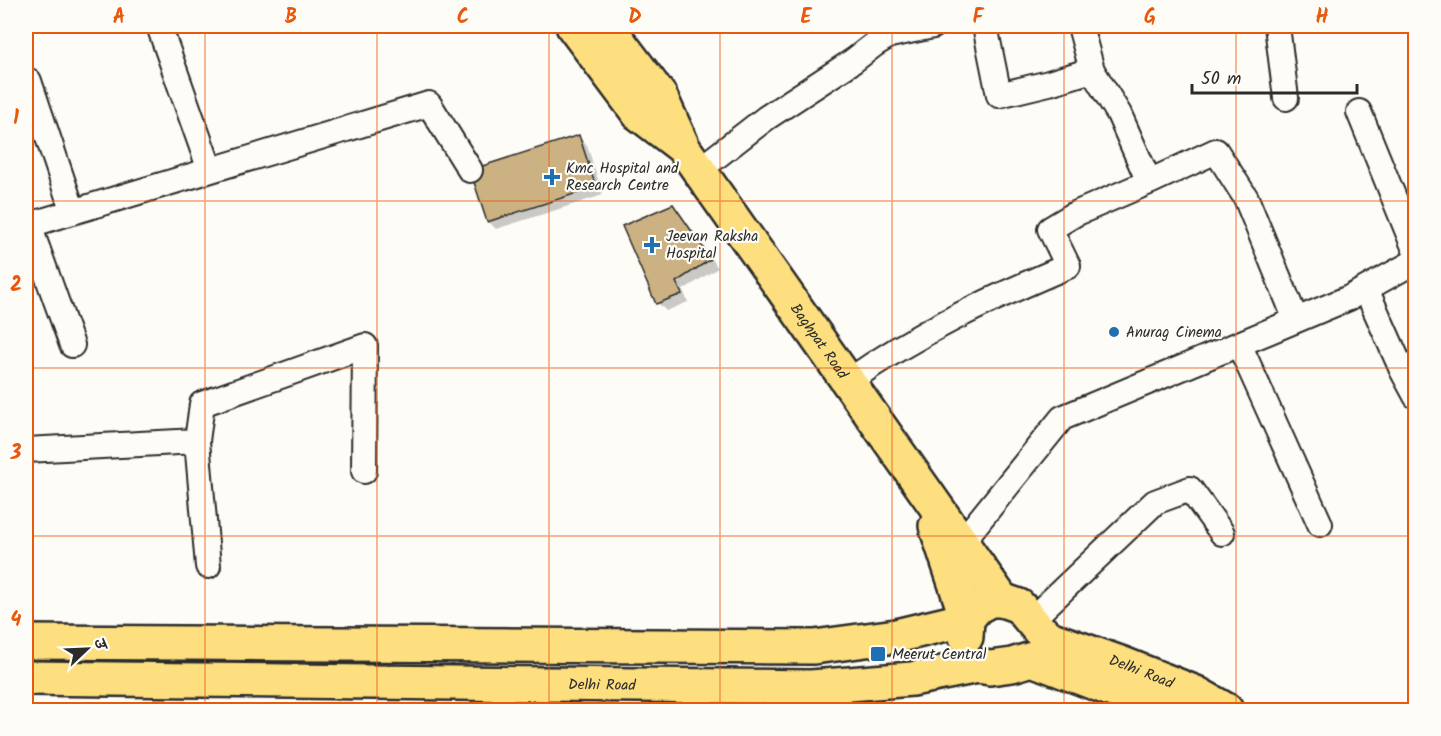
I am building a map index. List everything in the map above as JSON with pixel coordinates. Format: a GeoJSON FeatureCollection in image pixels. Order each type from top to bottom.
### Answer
{"type":"FeatureCollection","features":[{"type":"Feature","properties":{"kind":"main road","name":"Baghpat Road"},"geometry":{"type":"LineString","coordinates":[[594,31],[660,96],[692,159],[1002,600],[1019,606],[1042,629]]}},
{"type":"Feature","properties":{"kind":"main road"},"geometry":{"type":"LineString","coordinates":[[924,490],[967,619],[965,635],[968,648],[978,666]]}},
{"type":"Feature","properties":{"kind":"main road"},"geometry":{"type":"LineString","coordinates":[[26,642],[814,647],[896,636],[967,619],[977,607],[990,600],[1002,600]]}},
{"type":"Feature","properties":{"kind":"main road","name":"Delhi Road"},"geometry":{"type":"LineString","coordinates":[[1042,629],[1196,693],[1226,711]]}},
{"type":"Feature","properties":{"kind":"main road","name":"Delhi Road"},"geometry":{"type":"LineString","coordinates":[[26,678],[811,687],[912,679],[978,666],[990,668],[1012,665],[1032,658],[1129,704],[1165,711]]}},
{"type":"Feature","properties":{"kind":"street"},"geometry":{"type":"LineString","coordinates":[[159,26],[210,170]]}},
{"type":"Feature","properties":{"kind":"street"},"geometry":{"type":"LineString","coordinates":[[692,159],[766,118],[890,35],[933,26]]}},
{"type":"Feature","properties":{"kind":"street"},"geometry":{"type":"LineString","coordinates":[[985,26],[999,95],[1092,70]]}},
{"type":"Feature","properties":{"kind":"street"},"geometry":{"type":"LineString","coordinates":[[1080,26],[1092,70],[1119,114],[1149,182]]}},
{"type":"Feature","properties":{"kind":"street"},"geometry":{"type":"LineString","coordinates":[[1277,26],[1286,98]]}},
{"type":"Feature","properties":{"kind":"street"},"geometry":{"type":"LineString","coordinates":[[29,81],[73,212]]}},
{"type":"Feature","properties":{"kind":"street"},"geometry":{"type":"LineString","coordinates":[[72,345],[27,226],[429,104],[470,170]]}},
{"type":"Feature","properties":{"kind":"street"},"geometry":{"type":"LineString","coordinates":[[1359,112],[1416,252]]}},
{"type":"Feature","properties":{"kind":"street"},"geometry":{"type":"LineString","coordinates":[[849,381],[873,363],[983,303],[1068,266],[1050,229],[1075,214],[1216,151],[1246,198],[1296,320]]}},
{"type":"Feature","properties":{"kind":"street"},"geometry":{"type":"LineString","coordinates":[[961,543],[1062,418],[1349,298],[1416,261]]}},
{"type":"Feature","properties":{"kind":"street"},"geometry":{"type":"LineString","coordinates":[[1366,289],[1416,396]]}},
{"type":"Feature","properties":{"kind":"street"},"geometry":{"type":"LineString","coordinates":[[1239,344],[1320,524]]}},
{"type":"Feature","properties":{"kind":"street"},"geometry":{"type":"LineString","coordinates":[[208,566],[196,441],[202,405],[365,346],[364,471]]}},
{"type":"Feature","properties":{"kind":"street"},"geometry":{"type":"LineString","coordinates":[[26,450],[196,441]]}},
{"type":"Feature","properties":{"kind":"street"},"geometry":{"type":"LineString","coordinates":[[1042,629],[1155,502],[1190,489],[1222,533]]}},
{"type":"Feature","properties":{"kind":"building"},"geometry":{"type":"Polygon","coordinates":[[[579,135],[596,187],[487,222],[470,170],[579,135]]]}},
{"type":"Feature","properties":{"kind":"building"},"geometry":{"type":"Polygon","coordinates":[[[673,204],[711,259],[676,282],[682,294],[656,304],[622,226],[673,204]]]}},
{"type":"Feature","properties":{"kind":"place","name":"Kmc Hospital and Research Centre"},"geometry":{"type":"Point","coordinates":[552,177]}},
{"type":"Feature","properties":{"kind":"place","name":"Jeevan Raksha Hospital"},"geometry":{"type":"Point","coordinates":[652,245]}},
{"type":"Feature","properties":{"kind":"place","name":"Anurag Cinema"},"geometry":{"type":"Point","coordinates":[1114,332]}},
{"type":"Feature","properties":{"kind":"place","name":"Meerut Central"},"geometry":{"type":"Point","coordinates":[878,654]}}]}
